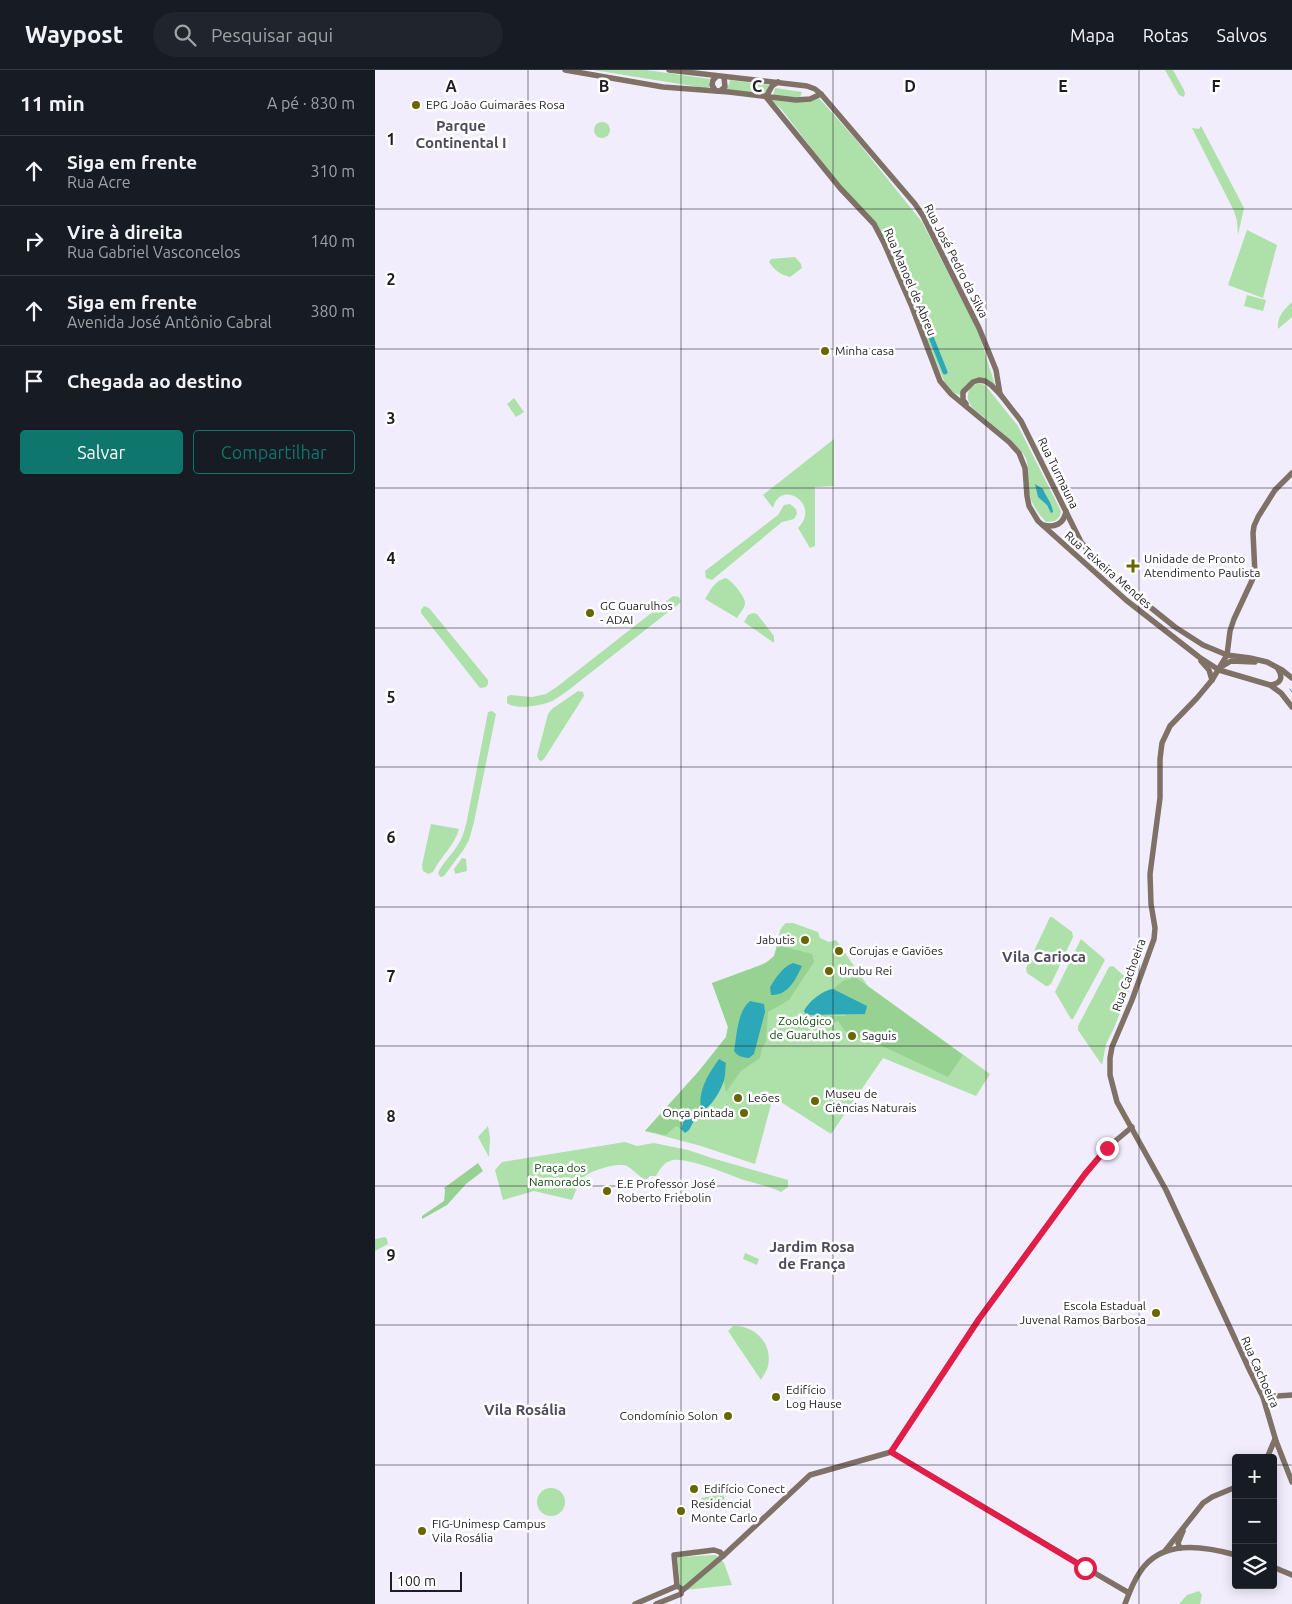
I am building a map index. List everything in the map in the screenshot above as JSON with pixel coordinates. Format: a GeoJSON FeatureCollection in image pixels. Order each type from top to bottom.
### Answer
{"type":"FeatureCollection","features":[{"type":"Feature","properties":{"kind":"main road"},"geometry":{"type":"LineString","coordinates":[[565,70],[663,87],[720,91],[766,97],[805,100],[821,94]]}},
{"type":"Feature","properties":{"kind":"main road"},"geometry":{"type":"LineString","coordinates":[[669,70],[807,86],[809,92],[805,100]]}},
{"type":"Feature","properties":{"kind":"main road"},"geometry":{"type":"LineString","coordinates":[[720,91],[715,90],[712,85],[713,80],[721,76]]}},
{"type":"Feature","properties":{"kind":"main road"},"geometry":{"type":"LineString","coordinates":[[720,91],[725,87],[721,76]]}},
{"type":"Feature","properties":{"kind":"main road"},"geometry":{"type":"LineString","coordinates":[[766,97],[771,86],[778,82]]}},
{"type":"Feature","properties":{"kind":"main road","name":"Rua José Pedro da Silva"},"geometry":{"type":"LineString","coordinates":[[807,86],[821,94],[915,204],[923,216],[979,328],[996,370],[1000,394]]}},
{"type":"Feature","properties":{"kind":"main road","name":"Rua Manoel de Abreu"},"geometry":{"type":"LineString","coordinates":[[766,97],[840,188],[874,224],[884,243],[941,381],[951,394],[1015,448],[1022,460]]}},
{"type":"Feature","properties":{"kind":"main road"},"geometry":{"type":"LineString","coordinates":[[970,410],[962,397],[963,392],[973,382],[985,381],[1000,394]]}},
{"type":"Feature","properties":{"kind":"main road","name":"Rua Turmauna"},"geometry":{"type":"LineString","coordinates":[[1000,394],[1021,421],[1081,542],[1097,561]]}},
{"type":"Feature","properties":{"kind":"main road","name":"Rua Teixeira Mendes"},"geometry":{"type":"LineString","coordinates":[[1022,460],[1025,468],[1029,506],[1041,525],[1126,600],[1199,658],[1219,670],[1269,686]]}},
{"type":"Feature","properties":{"kind":"main road","name":"Rua Cachoeira"},"geometry":{"type":"LineString","coordinates":[[1292,473],[1275,490],[1258,517],[1253,533],[1255,574],[1234,619],[1230,631],[1227,654],[1212,680],[1170,726],[1162,743],[1160,798],[1150,874],[1151,904],[1155,928],[1154,939],[1110,1058],[1110,1075],[1117,1102],[1166,1190],[1263,1397],[1275,1438],[1292,1482]]}},
{"type":"Feature","properties":{"kind":"main road"},"geometry":{"type":"LineString","coordinates":[[1041,525],[1050,527],[1059,525],[1064,519],[1066,512]]}},
{"type":"Feature","properties":{"kind":"main road","name":"Rua Teixeira Mendes"},"geometry":{"type":"LineString","coordinates":[[1097,561],[1175,627],[1203,645],[1227,654],[1267,662]]}},
{"type":"Feature","properties":{"kind":"main road"},"geometry":{"type":"LineString","coordinates":[[1199,658],[1209,670],[1212,680]]}},
{"type":"Feature","properties":{"kind":"main road"},"geometry":{"type":"LineString","coordinates":[[1219,670],[1225,663],[1231,661],[1267,662],[1292,678]]}},
{"type":"Feature","properties":{"kind":"main road"},"geometry":{"type":"LineString","coordinates":[[1269,686],[1280,682],[1281,675],[1276,666]]}},
{"type":"Feature","properties":{"kind":"main road"},"geometry":{"type":"LineString","coordinates":[[1269,686],[1281,693],[1292,707]]}},
{"type":"Feature","properties":{"kind":"main road"},"geometry":{"type":"LineString","coordinates":[[656,1604],[723,1556],[810,1475],[891,1452],[979,1319],[1085,1174],[1107,1148],[1132,1127]]}},
{"type":"Feature","properties":{"kind":"main road"},"geometry":{"type":"LineString","coordinates":[[1263,1397],[1292,1395]]}},
{"type":"Feature","properties":{"kind":"main road"},"geometry":{"type":"LineString","coordinates":[[1269,1454],[1275,1438]]}},
{"type":"Feature","properties":{"kind":"main road"},"geometry":{"type":"LineString","coordinates":[[891,1452],[1129,1593]]}},
{"type":"Feature","properties":{"kind":"main road"},"geometry":{"type":"LineString","coordinates":[[1125,1604],[1140,1572],[1146,1564],[1165,1551],[1203,1503],[1232,1489]]}},
{"type":"Feature","properties":{"kind":"main road"},"geometry":{"type":"LineString","coordinates":[[1180,1548],[1178,1543],[1183,1527]]}},
{"type":"Feature","properties":{"kind":"main road"},"geometry":{"type":"LineString","coordinates":[[678,1590],[674,1555],[727,1548],[744,1536]]}},
{"type":"Feature","properties":{"kind":"main road"},"geometry":{"type":"LineString","coordinates":[[1165,1551],[1195,1547],[1232,1554]]}},
{"type":"Feature","properties":{"kind":"main road"},"geometry":{"type":"LineString","coordinates":[[714,1550],[720,1552],[723,1556]]}},
{"type":"Feature","properties":{"kind":"main road"},"geometry":{"type":"LineString","coordinates":[[1277,1568],[1292,1574]]}},
{"type":"Feature","properties":{"kind":"main road"},"geometry":{"type":"LineString","coordinates":[[635,1604],[678,1590]]}},
{"type":"Feature","properties":{"kind":"green space"},"geometry":{"type":"Polygon","coordinates":[[[593,70],[646,70],[710,79],[709,87],[705,88],[593,70]]]}},
{"type":"Feature","properties":{"kind":"green space"},"geometry":{"type":"Polygon","coordinates":[[[1165,70],[1173,70],[1184,90],[1184,97],[1179,95],[1165,70]]]}},
{"type":"Feature","properties":{"kind":"green space"},"geometry":{"type":"Polygon","coordinates":[[[730,80],[769,85],[766,95],[727,90],[730,80]]]}},
{"type":"Feature","properties":{"kind":"green space"},"geometry":{"type":"Polygon","coordinates":[[[775,88],[802,92],[800,98],[773,96],[775,88]]]}},
{"type":"Feature","properties":{"kind":"green space"},"geometry":{"type":"Polygon","coordinates":[[[819,98],[857,141],[922,222],[978,331],[995,385],[985,380],[966,385],[960,395],[954,393],[945,383],[883,236],[835,179],[782,110],[770,99],[819,98]]]}},
{"type":"Feature","properties":{"kind":"green space"},"geometry":{"type":"Polygon","coordinates":[[[460,100],[481,104],[481,107],[459,110],[460,100]]]}},
{"type":"Feature","properties":{"kind":"green space"},"geometry":{"type":"Polygon","coordinates":[[[602,122],[608,124],[610,130],[608,136],[602,138],[596,136],[594,130],[596,124],[602,122]]]}},
{"type":"Feature","properties":{"kind":"green space"},"geometry":{"type":"Polygon","coordinates":[[[1201,126],[1244,208],[1238,235],[1234,211],[1192,128],[1199,129],[1201,126]]]}},
{"type":"Feature","properties":{"kind":"green space"},"geometry":{"type":"Polygon","coordinates":[[[1247,230],[1277,245],[1263,298],[1228,285],[1247,230]]]}},
{"type":"Feature","properties":{"kind":"green space"},"geometry":{"type":"Polygon","coordinates":[[[795,257],[802,268],[790,277],[778,272],[769,262],[771,259],[795,257]]]}},
{"type":"Feature","properties":{"kind":"green space"},"geometry":{"type":"Polygon","coordinates":[[[1247,295],[1266,300],[1263,311],[1244,306],[1247,295]]]}},
{"type":"Feature","properties":{"kind":"green space"},"geometry":{"type":"Polygon","coordinates":[[[1292,302],[1292,317],[1278,329],[1281,314],[1292,302]]]}},
{"type":"Feature","properties":{"kind":"green space"},"geometry":{"type":"Polygon","coordinates":[[[979,383],[985,385],[1018,426],[1061,511],[1060,516],[1055,521],[1046,522],[1033,504],[1028,487],[1028,465],[1024,455],[970,404],[968,393],[970,388],[979,383]]]}},
{"type":"Feature","properties":{"kind":"green space"},"geometry":{"type":"Polygon","coordinates":[[[514,398],[524,412],[516,417],[507,404],[514,398]]]}},
{"type":"Feature","properties":{"kind":"green space"},"geometry":{"type":"Polygon","coordinates":[[[834,439],[834,486],[815,487],[815,546],[810,548],[798,528],[804,519],[805,511],[802,503],[790,495],[783,495],[777,499],[773,508],[763,495],[834,439]]]}},
{"type":"Feature","properties":{"kind":"green space"},"geometry":{"type":"Polygon","coordinates":[[[790,504],[796,509],[797,514],[794,519],[782,522],[712,580],[706,578],[705,571],[778,515],[784,505],[790,504]]]}},
{"type":"Feature","properties":{"kind":"green space"},"geometry":{"type":"Polygon","coordinates":[[[726,578],[732,582],[745,601],[744,608],[737,618],[705,599],[716,583],[726,578]]]}},
{"type":"Feature","properties":{"kind":"green space"},"geometry":{"type":"Polygon","coordinates":[[[673,596],[679,597],[681,602],[566,692],[552,701],[542,704],[516,706],[507,703],[507,697],[510,695],[532,697],[546,694],[673,596]]]}},
{"type":"Feature","properties":{"kind":"green space"},"geometry":{"type":"Polygon","coordinates":[[[424,606],[429,608],[488,680],[486,687],[480,688],[421,613],[424,606]]]}},
{"type":"Feature","properties":{"kind":"green space"},"geometry":{"type":"Polygon","coordinates":[[[757,614],[774,636],[774,643],[744,622],[748,615],[757,614]]]}},
{"type":"Feature","properties":{"kind":"green space"},"geometry":{"type":"Polygon","coordinates":[[[578,691],[583,692],[584,696],[544,759],[539,760],[537,756],[548,714],[552,709],[578,691]]]}},
{"type":"Feature","properties":{"kind":"green space"},"geometry":{"type":"Polygon","coordinates":[[[492,711],[496,714],[469,840],[444,876],[440,877],[438,873],[440,869],[457,847],[464,832],[488,712],[492,711]]]}},
{"type":"Feature","properties":{"kind":"green space"},"geometry":{"type":"Polygon","coordinates":[[[431,824],[459,829],[433,872],[428,874],[423,871],[422,865],[431,824]]]}},
{"type":"Feature","properties":{"kind":"green space"},"geometry":{"type":"Polygon","coordinates":[[[462,858],[466,859],[467,871],[455,874],[454,869],[462,858]]]}},
{"type":"Feature","properties":{"kind":"green space"},"geometry":{"type":"Polygon","coordinates":[[[1050,917],[1072,932],[1073,937],[1051,984],[1046,986],[1027,973],[1026,968],[1050,917]]]}},
{"type":"Feature","properties":{"kind":"green space","name":"Zoológico de Guarulhos"},"geometry":{"type":"Polygon","coordinates":[[[786,923],[793,923],[818,932],[820,938],[829,942],[836,940],[868,986],[990,1074],[976,1096],[883,1058],[831,1134],[773,1097],[755,1164],[701,1146],[645,1131],[699,1071],[726,1037],[728,1027],[712,983],[770,960],[774,956],[779,934],[786,923]]]}},
{"type":"Feature","properties":{"kind":"green space"},"geometry":{"type":"Polygon","coordinates":[[[1081,939],[1105,960],[1073,1019],[1071,1019],[1055,992],[1081,939]]]}},
{"type":"Feature","properties":{"kind":"green space"},"geometry":{"type":"Polygon","coordinates":[[[777,945],[812,954],[814,962],[789,1000],[768,1012],[766,1042],[762,1048],[760,1058],[741,1071],[726,1092],[724,1082],[726,1063],[701,1107],[704,1110],[693,1116],[686,1114],[681,1129],[676,1126],[666,1135],[645,1131],[699,1071],[726,1037],[728,1027],[712,983],[766,963],[774,956],[777,945]]]}},
{"type":"Feature","properties":{"kind":"green space"},"geometry":{"type":"Polygon","coordinates":[[[1113,966],[1132,983],[1106,1044],[1102,1065],[1078,1030],[1078,1026],[1109,967],[1113,966]]]}},
{"type":"Feature","properties":{"kind":"green space"},"geometry":{"type":"Polygon","coordinates":[[[855,977],[963,1055],[948,1077],[861,1036],[860,1038],[845,1031],[838,1021],[832,1024],[803,1017],[806,1015],[845,1016],[843,995],[833,989],[843,981],[855,977]]]}},
{"type":"Feature","properties":{"kind":"green space"},"geometry":{"type":"Polygon","coordinates":[[[488,1126],[490,1138],[489,1157],[478,1137],[488,1126]]]}},
{"type":"Feature","properties":{"kind":"green space","name":"Praça dos Namorados"},"geometry":{"type":"Polygon","coordinates":[[[625,1142],[637,1146],[654,1143],[688,1150],[788,1180],[788,1187],[781,1192],[697,1163],[673,1160],[665,1164],[656,1176],[650,1176],[645,1181],[627,1166],[623,1165],[594,1171],[583,1178],[572,1200],[534,1191],[503,1200],[495,1170],[502,1162],[625,1142]]]}},
{"type":"Feature","properties":{"kind":"green space"},"geometry":{"type":"Polygon","coordinates":[[[478,1163],[483,1171],[466,1184],[447,1205],[422,1219],[422,1216],[444,1201],[444,1188],[478,1163]]]}},
{"type":"Feature","properties":{"kind":"green space"},"geometry":{"type":"Polygon","coordinates":[[[385,1237],[388,1244],[375,1251],[375,1239],[385,1237]]]}},
{"type":"Feature","properties":{"kind":"green space"},"geometry":{"type":"Polygon","coordinates":[[[745,1253],[759,1259],[757,1265],[743,1259],[745,1253]]]}},
{"type":"Feature","properties":{"kind":"green space"},"geometry":{"type":"Polygon","coordinates":[[[733,1326],[741,1326],[755,1332],[765,1343],[769,1358],[766,1372],[761,1380],[728,1331],[733,1326]]]}},
{"type":"Feature","properties":{"kind":"green space"},"geometry":{"type":"Polygon","coordinates":[[[718,1485],[720,1495],[724,1495],[725,1503],[702,1507],[701,1498],[713,1496],[712,1486],[718,1485]]]}},
{"type":"Feature","properties":{"kind":"green space"},"geometry":{"type":"Polygon","coordinates":[[[551,1488],[561,1492],[565,1502],[561,1512],[551,1516],[541,1512],[537,1502],[541,1492],[551,1488]]]}},
{"type":"Feature","properties":{"kind":"green space"},"geometry":{"type":"Polygon","coordinates":[[[716,1555],[724,1563],[732,1585],[685,1590],[680,1586],[677,1557],[716,1555]]]}},
{"type":"Feature","properties":{"kind":"green space"},"geometry":{"type":"Polygon","coordinates":[[[1199,1591],[1202,1595],[1200,1604],[1179,1604],[1187,1595],[1199,1591]]]}},
{"type":"Feature","properties":{"kind":"water"},"geometry":{"type":"Polygon","coordinates":[[[1035,484],[1043,489],[1053,512],[1051,513],[1047,505],[1038,497],[1035,484]]]}},
{"type":"Feature","properties":{"kind":"water"},"geometry":{"type":"Polygon","coordinates":[[[793,963],[802,966],[791,986],[782,993],[771,995],[770,987],[782,970],[793,963]]]}},
{"type":"Feature","properties":{"kind":"water"},"geometry":{"type":"Polygon","coordinates":[[[833,989],[867,1006],[865,1014],[806,1015],[804,1011],[812,1000],[820,994],[833,989]]]}},
{"type":"Feature","properties":{"kind":"water"},"geometry":{"type":"Polygon","coordinates":[[[750,1001],[764,1004],[765,1012],[754,1054],[749,1058],[745,1058],[734,1051],[740,1017],[750,1001]]]}},
{"type":"Feature","properties":{"kind":"water"},"geometry":{"type":"Polygon","coordinates":[[[719,1059],[726,1063],[724,1081],[715,1098],[704,1110],[701,1107],[701,1094],[708,1076],[719,1059]]]}},
{"type":"Feature","properties":{"kind":"water"},"geometry":{"type":"Polygon","coordinates":[[[686,1114],[691,1115],[695,1119],[689,1130],[685,1133],[681,1129],[686,1114]]]}},
{"type":"Feature","properties":{"kind":"waterway"},"geometry":{"type":"LineString","coordinates":[[909,285],[945,372]]}},
{"type":"Feature","properties":{"kind":"place","name":"EPG João Guimarães Rosa"},"geometry":{"type":"Point","coordinates":[416,105]}},
{"type":"Feature","properties":{"kind":"place","name":"Minha casa"},"geometry":{"type":"Point","coordinates":[825,351]}},
{"type":"Feature","properties":{"kind":"place","name":"Unidade de Pronto Atendimento Paulista"},"geometry":{"type":"Point","coordinates":[1133,566]}},
{"type":"Feature","properties":{"kind":"place","name":"GC Guarulhos - ADAI"},"geometry":{"type":"Point","coordinates":[590,613]}},
{"type":"Feature","properties":{"kind":"place","name":"Jabutis"},"geometry":{"type":"Point","coordinates":[805,940]}},
{"type":"Feature","properties":{"kind":"place","name":"Corujas e Gaviões"},"geometry":{"type":"Point","coordinates":[839,951]}},
{"type":"Feature","properties":{"kind":"place","name":"Urubu Rei"},"geometry":{"type":"Point","coordinates":[829,971]}},
{"type":"Feature","properties":{"kind":"place","name":"Saguis"},"geometry":{"type":"Point","coordinates":[852,1036]}},
{"type":"Feature","properties":{"kind":"place","name":"Leões"},"geometry":{"type":"Point","coordinates":[738,1098]}},
{"type":"Feature","properties":{"kind":"place","name":"Museu de Ciências Naturais"},"geometry":{"type":"Point","coordinates":[815,1101]}},
{"type":"Feature","properties":{"kind":"place","name":"Onça pintada"},"geometry":{"type":"Point","coordinates":[744,1113]}},
{"type":"Feature","properties":{"kind":"place","name":"E.E Professor José Roberto Friebolin"},"geometry":{"type":"Point","coordinates":[607,1191]}},
{"type":"Feature","properties":{"kind":"place","name":"Escola Estadual Juvenal Ramos Barbosa"},"geometry":{"type":"Point","coordinates":[1156,1313]}},
{"type":"Feature","properties":{"kind":"place","name":"Edifício Log Hause"},"geometry":{"type":"Point","coordinates":[776,1397]}},
{"type":"Feature","properties":{"kind":"place","name":"Condomínio Solon"},"geometry":{"type":"Point","coordinates":[728,1416]}},
{"type":"Feature","properties":{"kind":"place","name":"Edifício Conect"},"geometry":{"type":"Point","coordinates":[694,1489]}},
{"type":"Feature","properties":{"kind":"place","name":"Residencial Monte Carlo"},"geometry":{"type":"Point","coordinates":[681,1511]}},
{"type":"Feature","properties":{"kind":"place","name":"FIG-Unimesp Campus Vila Rosália"},"geometry":{"type":"Point","coordinates":[422,1531]}},
{"type":"Feature","properties":{"kind":"district","name":"Parque Continental I"},"geometry":{"type":"Point","coordinates":[461,134]}},
{"type":"Feature","properties":{"kind":"district","name":"Vila Carioca"},"geometry":{"type":"Point","coordinates":[1044,957]}},
{"type":"Feature","properties":{"kind":"district","name":"Jardim Rosa de França"},"geometry":{"type":"Point","coordinates":[812,1256]}},
{"type":"Feature","properties":{"kind":"district","name":"Vila Rosália"},"geometry":{"type":"Point","coordinates":[525,1410]}},
{"type":"Feature","properties":{"kind":"route"},"geometry":{"type":"LineString","coordinates":[[1085,1568],[891,1452],[979,1319],[1085,1174],[1107,1148]]}}]}
